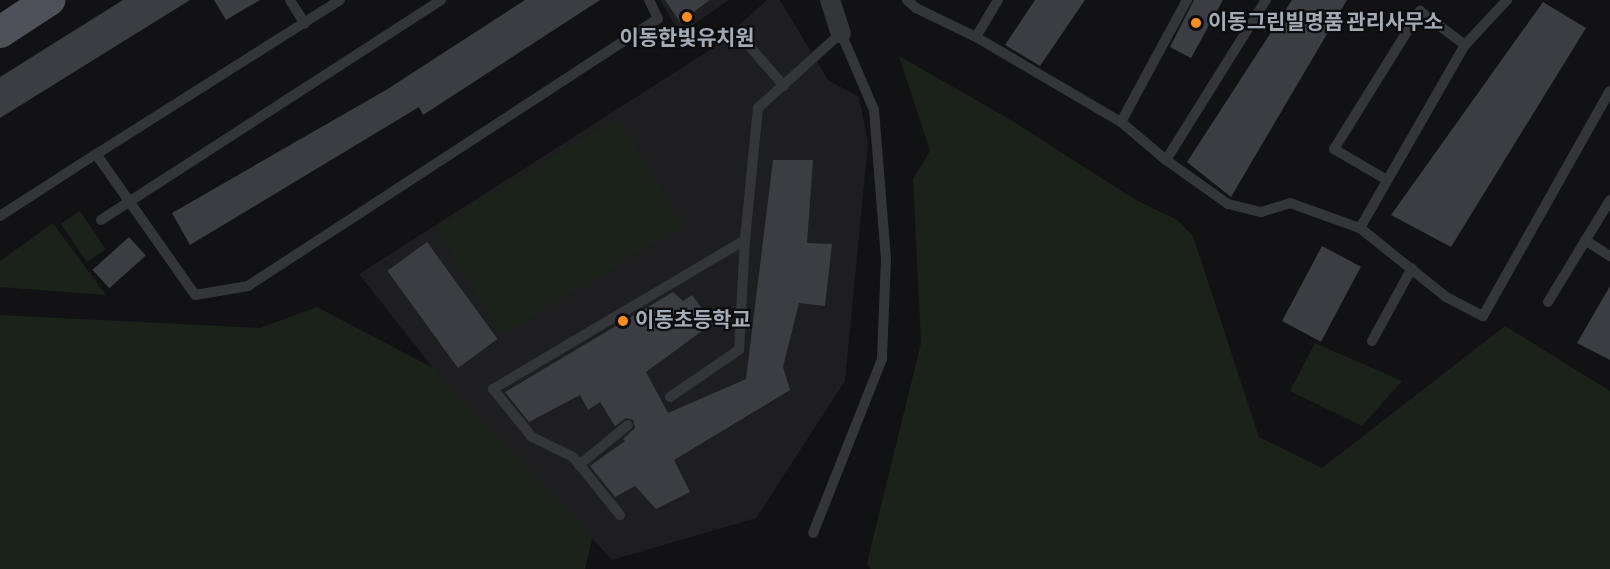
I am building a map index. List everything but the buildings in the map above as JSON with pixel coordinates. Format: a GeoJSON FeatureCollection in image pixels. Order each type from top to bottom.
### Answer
{"type":"FeatureCollection","features":[{"type":"Feature","properties":{"kind":"main road"},"geometry":{"type":"LineString","coordinates":[[0,32],[49,0]]}},
{"type":"Feature","properties":{"kind":"street"},"geometry":{"type":"LineString","coordinates":[[830,0],[840,33]]}},
{"type":"Feature","properties":{"kind":"lane"},"geometry":{"type":"LineString","coordinates":[[290,0],[305,24]]}},
{"type":"Feature","properties":{"kind":"lane"},"geometry":{"type":"LineString","coordinates":[[0,216],[340,0]]}},
{"type":"Feature","properties":{"kind":"lane"},"geometry":{"type":"LineString","coordinates":[[101,220],[441,0]]}},
{"type":"Feature","properties":{"kind":"lane"},"geometry":{"type":"LineString","coordinates":[[96,154],[131,200],[195,295],[248,286],[658,19],[649,0]]}},
{"type":"Feature","properties":{"kind":"lane"},"geometry":{"type":"LineString","coordinates":[[907,0],[916,8],[976,37],[1120,122],[1166,160],[1228,204],[1261,212],[1290,203],[1360,228],[1413,268],[1446,297],[1483,316],[1610,91]]}},
{"type":"Feature","properties":{"kind":"lane"},"geometry":{"type":"LineString","coordinates":[[1120,122],[1187,0]]}},
{"type":"Feature","properties":{"kind":"lane"},"geometry":{"type":"LineString","coordinates":[[1166,160],[1266,0]]}},
{"type":"Feature","properties":{"kind":"lane"},"geometry":{"type":"LineString","coordinates":[[1360,228],[1466,45],[1507,0]]}},
{"type":"Feature","properties":{"kind":"lane"},"geometry":{"type":"LineString","coordinates":[[976,37],[995,1]]}},
{"type":"Feature","properties":{"kind":"lane"},"geometry":{"type":"LineString","coordinates":[[1387,180],[1334,149],[1420,11],[1466,45]]}},
{"type":"Feature","properties":{"kind":"lane"},"geometry":{"type":"LineString","coordinates":[[670,397],[739,350],[745,240],[758,108],[840,33],[874,110],[886,258],[882,359],[813,533]]}},
{"type":"Feature","properties":{"kind":"lane"},"geometry":{"type":"LineString","coordinates":[[744,40],[784,86]]}},
{"type":"Feature","properties":{"kind":"lane"},"geometry":{"type":"LineString","coordinates":[[1548,302],[1610,200]]}},
{"type":"Feature","properties":{"kind":"lane"},"geometry":{"type":"LineString","coordinates":[[620,515],[573,457],[532,437],[493,389],[745,240]]}},
{"type":"Feature","properties":{"kind":"lane"},"geometry":{"type":"LineString","coordinates":[[1585,240],[1610,256]]}},
{"type":"Feature","properties":{"kind":"lane"},"geometry":{"type":"LineString","coordinates":[[1372,341],[1413,268]]}},
{"type":"Feature","properties":{"kind":"lane"},"geometry":{"type":"LineString","coordinates":[[579,465],[628,425]]}},
{"type":"Feature","properties":{"kind":"shaded area","name":"이동한빛유치원"},"geometry":{"type":"Polygon","coordinates":[[[660,0],[729,0],[680,34],[660,0]]]}},
{"type":"Feature","properties":{"kind":"shaded area","name":"이동초등학교"},"geometry":{"type":"Polygon","coordinates":[[[767,0],[780,0],[828,80],[859,97],[868,143],[845,381],[756,518],[612,560],[433,368],[359,274],[713,48],[767,0]]]}},
{"type":"Feature","properties":{"kind":"shaded area"},"geometry":{"type":"Polygon","coordinates":[[[899,56],[1011,120],[1134,199],[1177,220],[1193,236],[1259,437],[1322,468],[1505,326],[1610,391],[1610,569],[871,569],[867,563],[921,343],[913,179],[930,151],[899,56]]]}},
{"type":"Feature","properties":{"kind":"shaded area"},"geometry":{"type":"Polygon","coordinates":[[[618,117],[683,226],[501,336],[435,227],[618,117]]]}},
{"type":"Feature","properties":{"kind":"shaded area"},"geometry":{"type":"Polygon","coordinates":[[[80,211],[106,249],[87,262],[61,224],[80,211]]]}},
{"type":"Feature","properties":{"kind":"shaded area"},"geometry":{"type":"Polygon","coordinates":[[[53,223],[106,295],[0,287],[0,261],[53,223]]]}},
{"type":"Feature","properties":{"kind":"shaded area"},"geometry":{"type":"Polygon","coordinates":[[[317,307],[433,368],[593,536],[585,569],[0,569],[0,315],[260,328],[317,307]]]}},
{"type":"Feature","properties":{"kind":"shaded area"},"geometry":{"type":"Polygon","coordinates":[[[1315,343],[1402,381],[1362,426],[1290,391],[1315,343]]]}},
{"type":"Feature","properties":{"kind":"place","name":"이동한빛유치원"},"geometry":{"type":"Point","coordinates":[687,17]}},
{"type":"Feature","properties":{"kind":"place","name":"이동그린빌명품 관리사무소"},"geometry":{"type":"Point","coordinates":[1196,23]}},
{"type":"Feature","properties":{"kind":"place","name":"이동초등학교"},"geometry":{"type":"Point","coordinates":[623,321]}}]}
